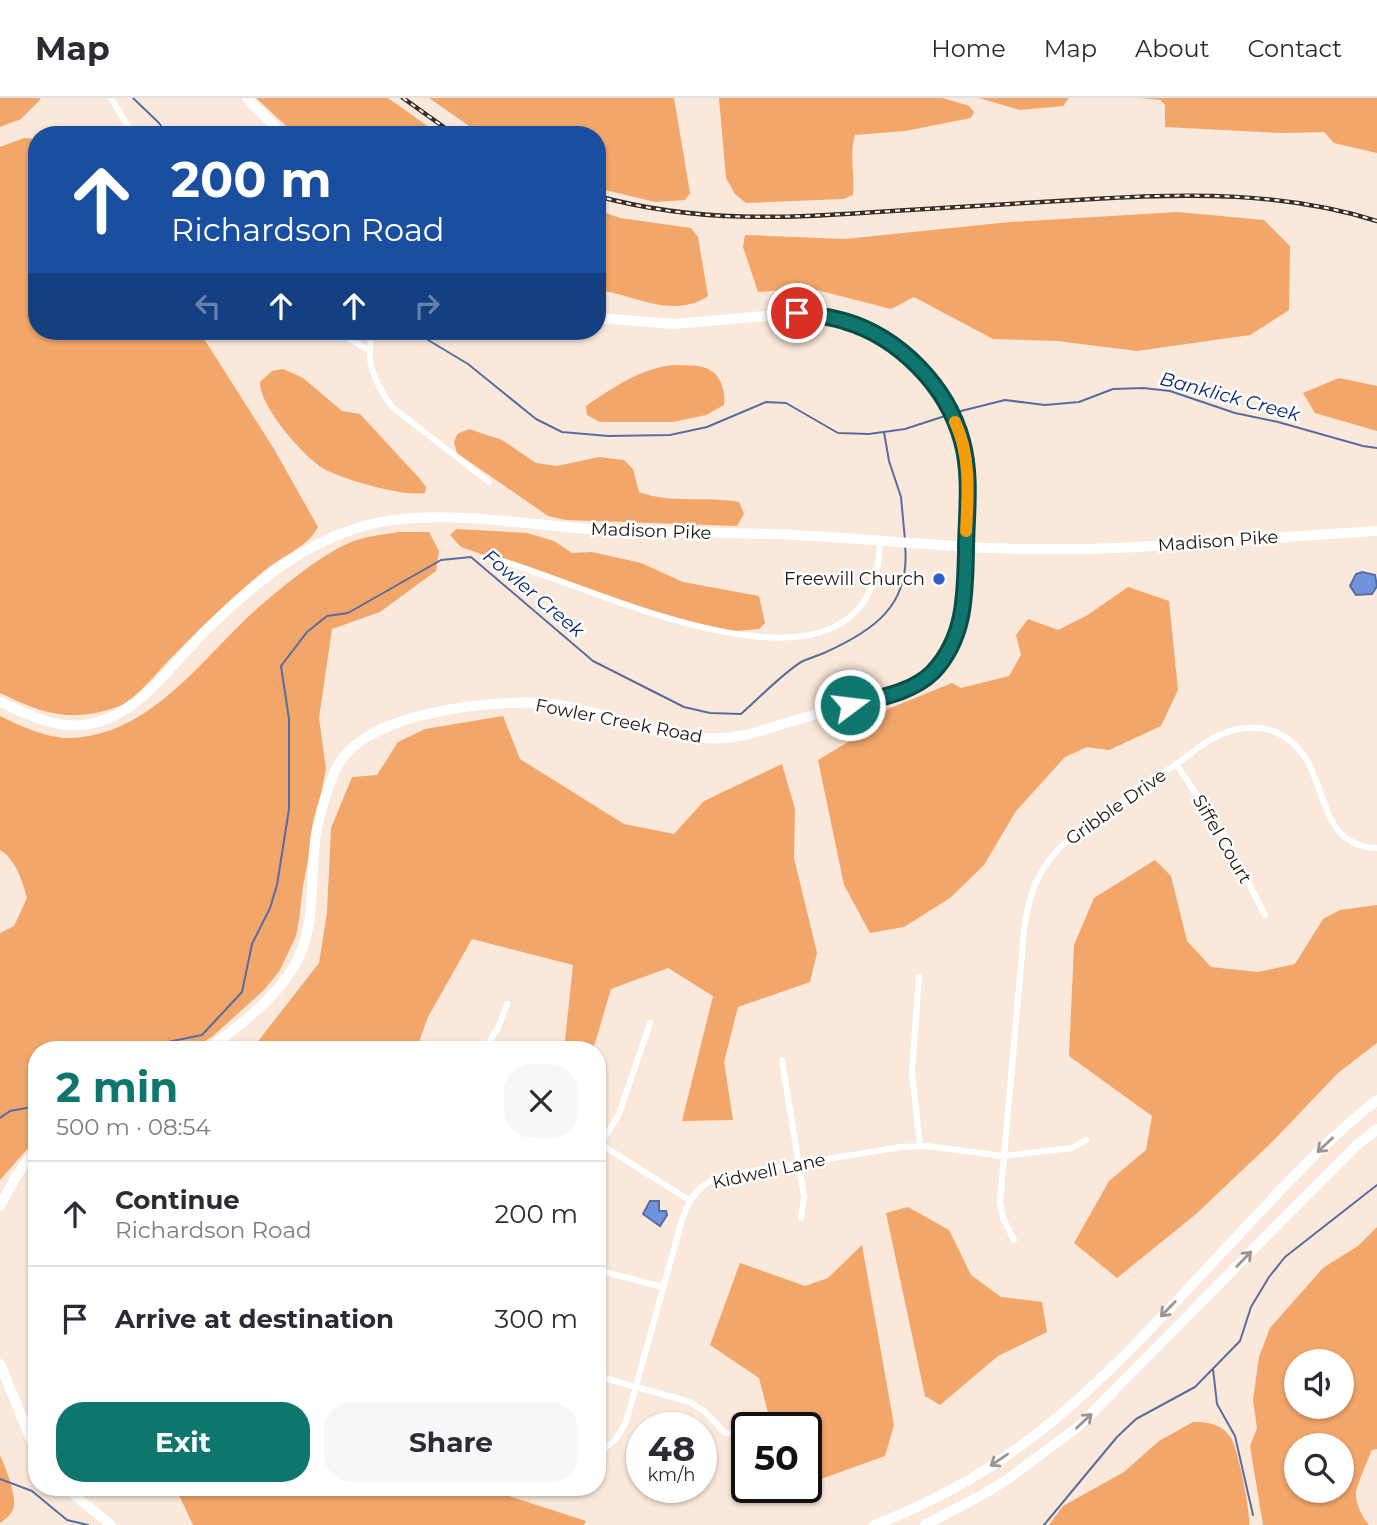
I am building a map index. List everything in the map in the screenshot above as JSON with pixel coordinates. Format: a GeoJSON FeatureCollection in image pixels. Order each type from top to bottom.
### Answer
{"type":"FeatureCollection","features":[{"type":"Feature","properties":{"kind":"main road"},"geometry":{"type":"LineString","coordinates":[[247,98],[274,126]]}},
{"type":"Feature","properties":{"kind":"main road","name":"Fowler Creek Road"},"geometry":{"type":"LineString","coordinates":[[217,1041],[265,1002],[292,971],[302,951],[309,917],[314,849],[322,808],[337,766],[362,739],[385,727],[421,716],[487,705],[537,703],[580,710],[662,733],[721,740],[914,686],[931,674],[951,648],[961,619],[968,510],[966,461],[957,428],[937,390],[917,365],[889,342],[858,326],[827,317],[797,313],[674,324],[606,319]]}},
{"type":"Feature","properties":{"kind":"main road","name":"Madison Pike"},"geometry":{"type":"LineString","coordinates":[[0,702],[43,720],[79,726],[118,714],[145,695],[208,628],[279,566],[330,537],[384,522],[414,518],[605,530],[797,535],[1035,549],[1131,547],[1377,531]]}},
{"type":"Feature","properties":{"kind":"main road"},"geometry":{"type":"LineString","coordinates":[[874,1525],[954,1488],[1049,1425],[1116,1362],[1314,1156],[1377,1100]]}},
{"type":"Feature","properties":{"kind":"main road"},"geometry":{"type":"LineString","coordinates":[[925,1525],[982,1496],[1079,1426],[1321,1180],[1377,1129]]}},
{"type":"Feature","properties":{"kind":"main road"},"geometry":{"type":"LineString","coordinates":[[0,1206],[28,1160]]}},
{"type":"Feature","properties":{"kind":"main road"},"geometry":{"type":"LineString","coordinates":[[0,1364],[28,1432]]}},
{"type":"Feature","properties":{"kind":"main road"},"geometry":{"type":"LineString","coordinates":[[76,1496],[111,1525]]}},
{"type":"Feature","properties":{"kind":"street"},"geometry":{"type":"LineString","coordinates":[[111,98],[128,126]]}},
{"type":"Feature","properties":{"kind":"street"},"geometry":{"type":"LineString","coordinates":[[352,340],[368,350]]}},
{"type":"Feature","properties":{"kind":"street"},"geometry":{"type":"LineString","coordinates":[[371,340],[368,350],[370,366],[392,407],[489,482]]}},
{"type":"Feature","properties":{"kind":"street"},"geometry":{"type":"LineString","coordinates":[[502,561],[686,623],[769,639],[790,638],[821,632],[837,626],[849,617],[863,602],[877,576],[886,540]]}},
{"type":"Feature","properties":{"kind":"street","name":"Gribble Drive"},"geometry":{"type":"LineString","coordinates":[[1014,1240],[1000,1209],[1003,1156],[1027,903],[1045,864],[1066,842],[1220,734],[1251,727],[1278,733],[1297,746],[1310,762],[1332,823],[1338,832],[1361,847],[1377,848]]}},
{"type":"Feature","properties":{"kind":"street","name":"Siffel Court"},"geometry":{"type":"LineString","coordinates":[[1176,764],[1223,834],[1265,915]]}},
{"type":"Feature","properties":{"kind":"street"},"geometry":{"type":"LineString","coordinates":[[919,977],[912,1072],[920,1146]]}},
{"type":"Feature","properties":{"kind":"street"},"geometry":{"type":"LineString","coordinates":[[490,1041],[507,1004]]}},
{"type":"Feature","properties":{"kind":"street"},"geometry":{"type":"LineString","coordinates":[[606,1133],[619,1114],[650,1023]]}},
{"type":"Feature","properties":{"kind":"street"},"geometry":{"type":"LineString","coordinates":[[782,1060],[804,1197],[801,1218]]}},
{"type":"Feature","properties":{"kind":"street","name":"Kidwell Lane"},"geometry":{"type":"LineString","coordinates":[[688,1200],[705,1183],[723,1176],[901,1147],[920,1146],[1003,1156],[1072,1148],[1086,1140]]}},
{"type":"Feature","properties":{"kind":"street"},"geometry":{"type":"LineString","coordinates":[[606,1147],[688,1200],[626,1422],[606,1449]]}},
{"type":"Feature","properties":{"kind":"street"},"geometry":{"type":"LineString","coordinates":[[606,1272],[663,1287]]}},
{"type":"Feature","properties":{"kind":"street"},"geometry":{"type":"LineString","coordinates":[[606,1378],[696,1405],[726,1433],[731,1434]]}},
{"type":"Feature","properties":{"kind":"shaded area"},"geometry":{"type":"Polygon","coordinates":[[[0,98],[40,100],[21,119],[0,127],[0,98]]]}},
{"type":"Feature","properties":{"kind":"shaded area"},"geometry":{"type":"Polygon","coordinates":[[[256,98],[388,98],[427,126],[286,126],[256,98]]]}},
{"type":"Feature","properties":{"kind":"shaded area"},"geometry":{"type":"Polygon","coordinates":[[[429,98],[674,98],[690,193],[685,200],[655,202],[606,190],[606,126],[469,126],[429,98]]]}},
{"type":"Feature","properties":{"kind":"shaded area"},"geometry":{"type":"Polygon","coordinates":[[[719,98],[943,98],[969,106],[974,112],[971,118],[905,131],[855,135],[852,150],[853,195],[843,199],[746,203],[735,194],[726,178],[719,98]]]}},
{"type":"Feature","properties":{"kind":"shaded area"},"geometry":{"type":"Polygon","coordinates":[[[979,98],[1069,98],[1063,106],[1020,110],[979,98]]]}},
{"type":"Feature","properties":{"kind":"shaded area"},"geometry":{"type":"Polygon","coordinates":[[[1140,98],[1377,98],[1377,153],[1334,143],[1324,132],[1282,133],[1165,127],[1165,105],[1160,100],[1140,98]]]}},
{"type":"Feature","properties":{"kind":"shaded area"},"geometry":{"type":"Polygon","coordinates":[[[28,138],[28,340],[205,340],[274,449],[318,527],[301,546],[265,570],[229,601],[131,699],[117,707],[85,715],[44,711],[0,693],[0,147],[28,138]]]}},
{"type":"Feature","properties":{"kind":"shaded area"},"geometry":{"type":"Polygon","coordinates":[[[1177,212],[1264,220],[1290,246],[1289,310],[1250,335],[1137,351],[1057,341],[993,339],[914,297],[891,309],[809,288],[758,292],[743,247],[745,235],[845,239],[1010,222],[1177,212]]]}},
{"type":"Feature","properties":{"kind":"shaded area"},"geometry":{"type":"Polygon","coordinates":[[[606,213],[620,218],[691,228],[698,237],[708,296],[694,303],[667,306],[606,291],[606,213]]]}},
{"type":"Feature","properties":{"kind":"shaded area"},"geometry":{"type":"Polygon","coordinates":[[[675,365],[702,367],[713,372],[721,383],[724,405],[706,415],[673,422],[600,422],[587,415],[586,406],[617,386],[651,370],[675,365]]]}},
{"type":"Feature","properties":{"kind":"shaded area"},"geometry":{"type":"Polygon","coordinates":[[[283,369],[303,378],[342,411],[360,414],[420,479],[426,487],[425,493],[375,487],[326,470],[317,464],[285,431],[262,392],[260,382],[272,371],[283,369]]]}},
{"type":"Feature","properties":{"kind":"shaded area"},"geometry":{"type":"Polygon","coordinates":[[[1339,378],[1377,386],[1377,431],[1315,413],[1303,393],[1339,378]]]}},
{"type":"Feature","properties":{"kind":"shaded area"},"geometry":{"type":"Polygon","coordinates":[[[469,429],[502,440],[536,463],[557,466],[599,457],[624,460],[633,469],[639,492],[663,498],[739,502],[744,514],[737,526],[566,520],[548,516],[457,453],[454,443],[457,434],[469,429]]]}},
{"type":"Feature","properties":{"kind":"shaded area"},"geometry":{"type":"Polygon","coordinates":[[[456,529],[527,533],[554,541],[572,553],[592,552],[641,563],[683,582],[759,596],[765,623],[759,629],[725,632],[609,599],[461,547],[450,535],[456,529]]]}},
{"type":"Feature","properties":{"kind":"shaded area"},"geometry":{"type":"Polygon","coordinates":[[[399,532],[429,532],[439,551],[436,571],[380,612],[332,629],[319,718],[326,769],[296,936],[280,970],[265,989],[205,1041],[28,1041],[28,1148],[0,1180],[0,933],[14,926],[27,898],[14,864],[0,850],[0,716],[35,731],[62,738],[100,733],[127,723],[152,708],[175,689],[260,606],[313,564],[353,541],[399,532]]]}},
{"type":"Feature","properties":{"kind":"shaded area"},"geometry":{"type":"Polygon","coordinates":[[[1128,587],[1169,601],[1178,690],[1161,726],[1109,750],[1087,747],[1065,757],[1016,811],[984,865],[950,898],[904,927],[870,933],[844,885],[818,760],[865,732],[878,713],[952,683],[961,688],[1009,676],[1021,655],[1016,635],[1028,619],[1058,630],[1086,616],[1128,587]]]}},
{"type":"Feature","properties":{"kind":"shaded area"},"geometry":{"type":"Polygon","coordinates":[[[503,716],[520,759],[624,824],[674,834],[704,801],[782,764],[795,809],[794,858],[817,953],[810,982],[738,1007],[724,1062],[733,1120],[682,1121],[713,996],[668,968],[611,989],[596,1041],[565,1041],[573,965],[472,939],[428,1017],[419,1041],[259,1041],[319,963],[327,912],[331,828],[352,777],[377,775],[398,742],[425,729],[503,716]]]}},
{"type":"Feature","properties":{"kind":"shaded area"},"geometry":{"type":"Polygon","coordinates":[[[1155,860],[1171,876],[1187,941],[1211,967],[1258,972],[1295,964],[1323,919],[1340,910],[1377,905],[1377,1043],[1338,1073],[1273,1141],[1196,1214],[1117,1278],[1074,1243],[1109,1181],[1146,1150],[1152,1116],[1069,1056],[1074,945],[1094,898],[1155,860]]]}},
{"type":"Feature","properties":{"kind":"shaded area"},"geometry":{"type":"Polygon","coordinates":[[[908,1207],[949,1230],[971,1275],[1001,1297],[1042,1302],[1047,1332],[998,1356],[940,1405],[925,1396],[886,1213],[908,1207]]]}},
{"type":"Feature","properties":{"kind":"shaded area"},"geometry":{"type":"Polygon","coordinates":[[[1377,1227],[1377,1449],[1372,1450],[1356,1493],[1360,1510],[1369,1525],[1263,1525],[1250,1446],[1257,1428],[1253,1400],[1259,1357],[1270,1328],[1323,1268],[1358,1246],[1377,1227]]]}},
{"type":"Feature","properties":{"kind":"shaded area"},"geometry":{"type":"Polygon","coordinates":[[[862,1245],[894,1425],[885,1456],[822,1479],[822,1412],[768,1412],[759,1378],[710,1345],[740,1263],[805,1286],[828,1278],[862,1245]]]}},
{"type":"Feature","properties":{"kind":"shaded area"},"geometry":{"type":"Polygon","coordinates":[[[1193,1422],[1214,1425],[1231,1438],[1243,1481],[1249,1525],[1049,1525],[1063,1506],[1124,1472],[1159,1441],[1193,1422]]]}},
{"type":"Feature","properties":{"kind":"shaded area"},"geometry":{"type":"Polygon","coordinates":[[[0,1455],[10,1480],[14,1506],[7,1518],[0,1523],[0,1455]]]}},
{"type":"Feature","properties":{"kind":"shaded area"},"geometry":{"type":"Polygon","coordinates":[[[179,1496],[509,1496],[586,1521],[584,1525],[193,1525],[179,1496]]]}},
{"type":"Feature","properties":{"kind":"water"},"geometry":{"type":"Polygon","coordinates":[[[1362,572],[1375,575],[1377,586],[1372,594],[1356,595],[1350,586],[1356,574],[1362,572]]]}},
{"type":"Feature","properties":{"kind":"water"},"geometry":{"type":"Polygon","coordinates":[[[650,1201],[659,1201],[659,1211],[666,1211],[667,1215],[660,1226],[643,1214],[650,1201]]]}},
{"type":"Feature","properties":{"kind":"waterway","name":"Banklick Creek"},"geometry":{"type":"LineString","coordinates":[[133,98],[161,126]]}},
{"type":"Feature","properties":{"kind":"waterway","name":"Banklick Creek"},"geometry":{"type":"LineString","coordinates":[[428,340],[468,364],[536,419],[562,432],[608,436],[670,435],[707,427],[766,402],[786,403],[838,433],[869,434],[905,429],[948,415]]}},
{"type":"Feature","properties":{"kind":"waterway","name":"Banklick Creek"},"geometry":{"type":"LineString","coordinates":[[957,412],[1005,400],[1045,405],[1079,402],[1113,389],[1143,388],[1170,391],[1235,413],[1377,448]]}},
{"type":"Feature","properties":{"kind":"waterway","name":"Fowler Creek"},"geometry":{"type":"LineString","coordinates":[[884,432],[889,461],[901,497],[905,540]]}},
{"type":"Feature","properties":{"kind":"waterway","name":"Fowler Creek"},"geometry":{"type":"LineString","coordinates":[[173,1041],[202,1035],[242,992],[252,944],[270,908],[277,885],[289,809],[289,719],[281,666],[307,632],[327,616],[348,613],[441,560],[471,557],[593,661],[684,707],[710,713],[741,714],[796,665],[842,645],[885,614],[902,585],[905,545]]}},
{"type":"Feature","properties":{"kind":"waterway","name":"Fowler Creek"},"geometry":{"type":"LineString","coordinates":[[0,1118],[10,1111],[28,1108]]}},
{"type":"Feature","properties":{"kind":"waterway"},"geometry":{"type":"LineString","coordinates":[[1044,1525],[1117,1437],[1136,1419],[1195,1387],[1240,1341],[1251,1307],[1285,1257],[1377,1185]]}},
{"type":"Feature","properties":{"kind":"waterway"},"geometry":{"type":"LineString","coordinates":[[1213,1369],[1217,1404],[1235,1436],[1253,1515]]}},
{"type":"Feature","properties":{"kind":"waterway","name":"Fowler Creek"},"geometry":{"type":"LineString","coordinates":[[0,1479],[28,1490]]}},
{"type":"Feature","properties":{"kind":"waterway","name":"Fowler Creek"},"geometry":{"type":"LineString","coordinates":[[38,1496],[67,1520],[88,1525]]}},
{"type":"Feature","properties":{"kind":"railway"},"geometry":{"type":"LineString","coordinates":[[403,98],[442,126]]}},
{"type":"Feature","properties":{"kind":"railway"},"geometry":{"type":"LineString","coordinates":[[606,198],[708,215],[780,217],[1129,197],[1236,197],[1307,204],[1377,221]]}},
{"type":"Feature","properties":{"kind":"slow traffic"},"geometry":{"type":"LineString","coordinates":[[955,422],[966,461],[966,531]]}},
{"type":"Feature","properties":{"kind":"place","name":"Freewill Church"},"geometry":{"type":"Point","coordinates":[939,579]}},
{"type":"Feature","properties":{"kind":"route"},"geometry":{"type":"LineString","coordinates":[[797,313],[845,321],[881,336],[905,354],[931,381],[948,408],[962,441],[966,461],[968,510],[964,589],[958,633],[951,648],[931,674],[914,686],[850,705]]}}]}
